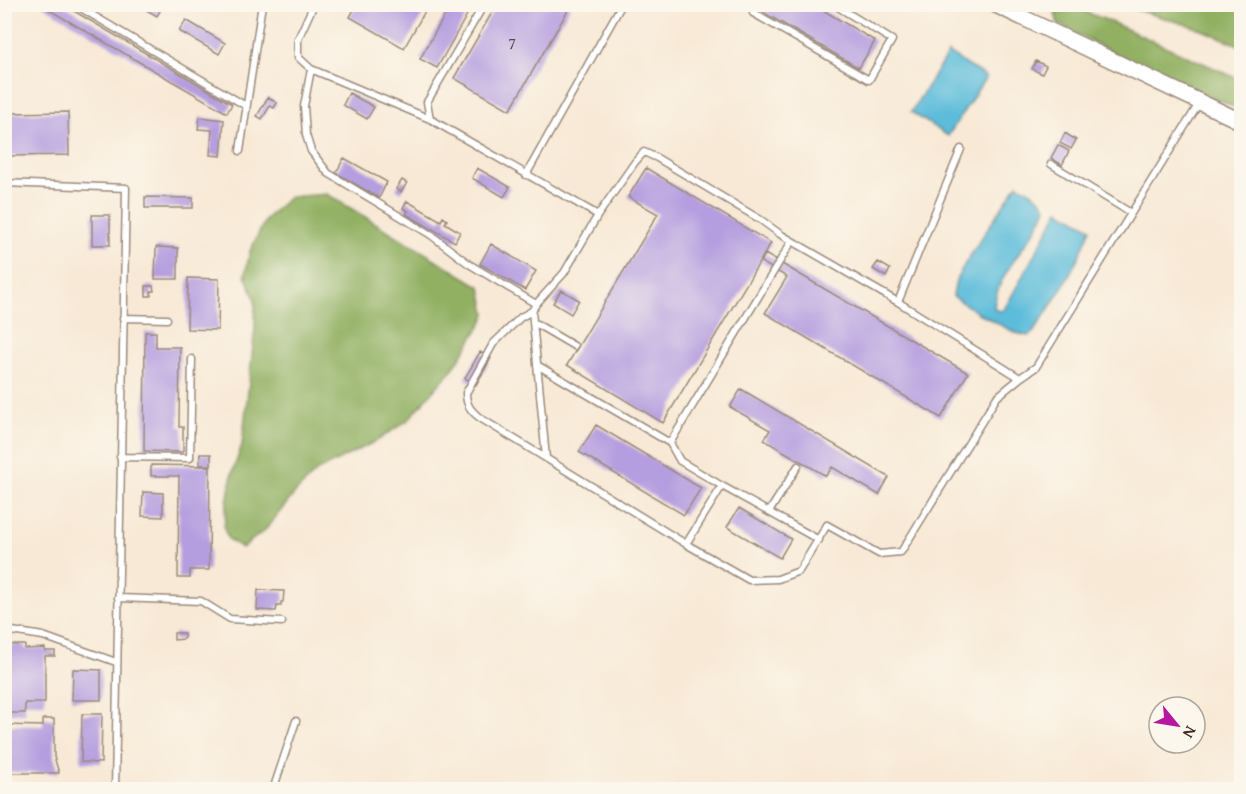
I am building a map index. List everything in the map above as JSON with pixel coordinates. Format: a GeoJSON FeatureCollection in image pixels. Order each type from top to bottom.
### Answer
{"type":"FeatureCollection","features":[{"type":"Feature","properties":{"kind":"street"},"geometry":{"type":"LineString","coordinates":[[1005,7],[1242,122]]}},
{"type":"Feature","properties":{"kind":"lane"},"geometry":{"type":"LineString","coordinates":[[74,4],[246,106]]}},
{"type":"Feature","properties":{"kind":"lane"},"geometry":{"type":"LineString","coordinates":[[240,151],[262,4]]}},
{"type":"Feature","properties":{"kind":"lane"},"geometry":{"type":"LineString","coordinates":[[314,4],[298,39],[298,57],[311,69],[430,119],[526,176],[598,215]]}},
{"type":"Feature","properties":{"kind":"lane"},"geometry":{"type":"LineString","coordinates":[[526,176],[622,4]]}},
{"type":"Feature","properties":{"kind":"lane"},"geometry":{"type":"LineString","coordinates":[[758,4],[753,12],[869,80],[892,40],[833,4]]}},
{"type":"Feature","properties":{"kind":"lane"},"geometry":{"type":"LineString","coordinates":[[430,119],[427,102],[482,8]]}},
{"type":"Feature","properties":{"kind":"lane"},"geometry":{"type":"LineString","coordinates":[[311,69],[304,106],[306,135],[311,151],[328,173],[431,235],[469,264],[536,304]]}},
{"type":"Feature","properties":{"kind":"lane"},"geometry":{"type":"LineString","coordinates":[[1020,378],[898,302],[644,152],[598,215],[564,273],[532,311],[521,317],[493,344],[466,393],[466,400],[472,412],[508,436],[749,580],[777,579],[800,571],[827,525],[879,554],[902,552],[997,397],[1036,367],[1200,102]]}},
{"type":"Feature","properties":{"kind":"lane"},"geometry":{"type":"LineString","coordinates":[[898,302],[961,149]]}},
{"type":"Feature","properties":{"kind":"lane"},"geometry":{"type":"LineString","coordinates":[[1051,164],[1131,213]]}},
{"type":"Feature","properties":{"kind":"lane"},"geometry":{"type":"LineString","coordinates":[[4,183],[126,188],[115,789]]}},
{"type":"Feature","properties":{"kind":"lane"},"geometry":{"type":"LineString","coordinates":[[670,443],[792,241]]}},
{"type":"Feature","properties":{"kind":"lane"},"geometry":{"type":"LineString","coordinates":[[532,311],[546,458]]}},
{"type":"Feature","properties":{"kind":"lane"},"geometry":{"type":"LineString","coordinates":[[123,318],[167,319]]}},
{"type":"Feature","properties":{"kind":"lane"},"geometry":{"type":"LineString","coordinates":[[533,322],[574,346]]}},
{"type":"Feature","properties":{"kind":"lane"},"geometry":{"type":"LineString","coordinates":[[120,457],[190,458],[192,359]]}},
{"type":"Feature","properties":{"kind":"lane"},"geometry":{"type":"LineString","coordinates":[[537,365],[670,443],[680,461],[819,540]]}},
{"type":"Feature","properties":{"kind":"lane"},"geometry":{"type":"LineString","coordinates":[[769,512],[798,466]]}},
{"type":"Feature","properties":{"kind":"lane"},"geometry":{"type":"LineString","coordinates":[[686,544],[722,486]]}},
{"type":"Feature","properties":{"kind":"lane"},"geometry":{"type":"LineString","coordinates":[[118,598],[201,601],[230,619],[282,622]]}},
{"type":"Feature","properties":{"kind":"lane"},"geometry":{"type":"LineString","coordinates":[[4,634],[12,631],[43,636],[117,662]]}},
{"type":"Feature","properties":{"kind":"lane"},"geometry":{"type":"LineString","coordinates":[[273,789],[296,721]]}},
{"type":"Feature","properties":{"kind":"green space"},"geometry":{"type":"Polygon","coordinates":[[[1120,5],[1241,5],[1241,46],[1195,27],[1120,5]]]}},
{"type":"Feature","properties":{"kind":"green space"},"geometry":{"type":"Polygon","coordinates":[[[1068,6],[1104,19],[1241,80],[1241,110],[1118,55],[1058,24],[1055,13],[1068,6]]]}},
{"type":"Feature","properties":{"kind":"green space"},"geometry":{"type":"Polygon","coordinates":[[[327,194],[481,287],[486,314],[455,366],[408,420],[378,440],[317,471],[295,493],[266,529],[242,548],[228,539],[224,528],[232,474],[242,445],[255,328],[255,299],[245,275],[250,251],[266,219],[289,197],[327,194]]]}},
{"type":"Feature","properties":{"kind":"water"},"geometry":{"type":"Polygon","coordinates":[[[948,53],[986,77],[948,136],[911,112],[948,53]]]}},
{"type":"Feature","properties":{"kind":"water"},"geometry":{"type":"Polygon","coordinates":[[[1017,184],[1038,196],[1046,207],[1002,280],[994,307],[996,310],[1001,311],[1005,308],[1059,210],[1091,228],[1065,282],[1032,334],[1028,336],[1016,333],[978,313],[953,296],[956,280],[966,262],[1017,184]]]}},
{"type":"Feature","properties":{"kind":"building"},"geometry":{"type":"Polygon","coordinates":[[[39,4],[62,4],[232,104],[227,113],[39,4]]]}},
{"type":"Feature","properties":{"kind":"building"},"geometry":{"type":"Polygon","coordinates":[[[136,4],[164,4],[157,16],[136,4]]]}},
{"type":"Feature","properties":{"kind":"building"},"geometry":{"type":"Polygon","coordinates":[[[357,4],[429,4],[404,48],[350,17],[357,4]]]}},
{"type":"Feature","properties":{"kind":"building"},"geometry":{"type":"Polygon","coordinates":[[[451,4],[473,4],[437,68],[420,59],[451,4]]]}},
{"type":"Feature","properties":{"kind":"building"},"geometry":{"type":"Polygon","coordinates":[[[497,4],[564,4],[570,7],[510,110],[454,78],[497,4]]]}},
{"type":"Feature","properties":{"kind":"building"},"geometry":{"type":"Polygon","coordinates":[[[765,4],[813,4],[875,41],[859,68],[761,11],[765,4]]]}},
{"type":"Feature","properties":{"kind":"building"},"geometry":{"type":"Polygon","coordinates":[[[186,20],[225,43],[219,54],[179,31],[186,20]]]}},
{"type":"Feature","properties":{"kind":"building"},"geometry":{"type":"Polygon","coordinates":[[[1036,61],[1046,66],[1042,74],[1032,69],[1036,61]]]}},
{"type":"Feature","properties":{"kind":"building"},"geometry":{"type":"Polygon","coordinates":[[[349,93],[374,107],[367,119],[343,105],[349,93]]]}},
{"type":"Feature","properties":{"kind":"building"},"geometry":{"type":"Polygon","coordinates":[[[268,97],[277,103],[274,108],[270,106],[262,119],[257,116],[268,97]]]}},
{"type":"Feature","properties":{"kind":"building"},"geometry":{"type":"Polygon","coordinates":[[[68,112],[69,155],[9,156],[8,113],[68,112]]]}},
{"type":"Feature","properties":{"kind":"building"},"geometry":{"type":"Polygon","coordinates":[[[200,117],[224,120],[221,156],[210,155],[212,130],[198,129],[200,117]]]}},
{"type":"Feature","properties":{"kind":"building"},"geometry":{"type":"Polygon","coordinates":[[[1065,133],[1076,140],[1071,149],[1060,143],[1065,133]]]}},
{"type":"Feature","properties":{"kind":"building"},"geometry":{"type":"Polygon","coordinates":[[[1058,145],[1069,151],[1062,165],[1051,158],[1058,145]]]}},
{"type":"Feature","properties":{"kind":"building"},"geometry":{"type":"Polygon","coordinates":[[[344,158],[387,182],[379,198],[336,173],[344,158]]]}},
{"type":"Feature","properties":{"kind":"building"},"geometry":{"type":"Polygon","coordinates":[[[477,168],[510,187],[504,197],[472,178],[477,168]]]}},
{"type":"Feature","properties":{"kind":"building"},"geometry":{"type":"Polygon","coordinates":[[[646,168],[771,243],[663,423],[567,365],[658,214],[628,197],[646,168]]]}},
{"type":"Feature","properties":{"kind":"building"},"geometry":{"type":"Polygon","coordinates":[[[402,180],[407,183],[401,192],[396,189],[402,180]]]}},
{"type":"Feature","properties":{"kind":"building"},"geometry":{"type":"Polygon","coordinates":[[[145,197],[193,198],[193,208],[145,208],[145,197]]]}},
{"type":"Feature","properties":{"kind":"building"},"geometry":{"type":"Polygon","coordinates":[[[407,201],[441,221],[443,217],[447,220],[445,223],[460,232],[455,242],[406,214],[408,211],[403,208],[407,201]]]}},
{"type":"Feature","properties":{"kind":"building"},"geometry":{"type":"Polygon","coordinates":[[[92,215],[110,215],[110,245],[92,245],[92,215]]]}},
{"type":"Feature","properties":{"kind":"building"},"geometry":{"type":"Polygon","coordinates":[[[491,244],[536,271],[525,290],[480,264],[491,244]]]}},
{"type":"Feature","properties":{"kind":"building"},"geometry":{"type":"Polygon","coordinates":[[[156,247],[178,248],[178,279],[155,279],[156,247]]]}},
{"type":"Feature","properties":{"kind":"building"},"geometry":{"type":"Polygon","coordinates":[[[765,254],[968,373],[941,418],[765,313],[787,277],[761,262],[765,254]]]}},
{"type":"Feature","properties":{"kind":"building"},"geometry":{"type":"Polygon","coordinates":[[[878,262],[890,269],[886,277],[873,269],[878,262]]]}},
{"type":"Feature","properties":{"kind":"building"},"geometry":{"type":"Polygon","coordinates":[[[188,278],[219,279],[218,330],[187,329],[188,278]]]}},
{"type":"Feature","properties":{"kind":"building"},"geometry":{"type":"Polygon","coordinates":[[[146,286],[153,286],[154,291],[151,291],[151,296],[146,296],[146,286]]]}},
{"type":"Feature","properties":{"kind":"building"},"geometry":{"type":"Polygon","coordinates":[[[561,290],[579,300],[571,314],[553,303],[561,290]]]}},
{"type":"Feature","properties":{"kind":"building"},"geometry":{"type":"Polygon","coordinates":[[[145,332],[156,332],[156,347],[180,347],[179,427],[183,427],[183,452],[144,451],[145,332]]]}},
{"type":"Feature","properties":{"kind":"building"},"geometry":{"type":"Polygon","coordinates":[[[480,352],[491,358],[476,385],[465,378],[480,352]]]}},
{"type":"Feature","properties":{"kind":"building"},"geometry":{"type":"Polygon","coordinates":[[[741,389],[889,477],[879,495],[832,467],[826,476],[764,440],[770,430],[730,407],[741,389]]]}},
{"type":"Feature","properties":{"kind":"building"},"geometry":{"type":"Polygon","coordinates":[[[596,425],[701,488],[684,515],[579,452],[596,425]]]}},
{"type":"Feature","properties":{"kind":"building"},"geometry":{"type":"Polygon","coordinates":[[[200,454],[211,454],[211,465],[200,465],[200,454]]]}},
{"type":"Feature","properties":{"kind":"building"},"geometry":{"type":"Polygon","coordinates":[[[151,465],[210,466],[209,570],[190,570],[190,578],[178,578],[179,476],[151,476],[151,465]]]}},
{"type":"Feature","properties":{"kind":"building"},"geometry":{"type":"Polygon","coordinates":[[[143,492],[163,493],[163,517],[142,516],[143,492]]]}},
{"type":"Feature","properties":{"kind":"building"},"geometry":{"type":"Polygon","coordinates":[[[739,508],[791,539],[780,558],[727,527],[739,508]]]}},
{"type":"Feature","properties":{"kind":"building"},"geometry":{"type":"Polygon","coordinates":[[[258,590],[284,591],[281,606],[277,606],[276,611],[257,610],[258,590]]]}},
{"type":"Feature","properties":{"kind":"building"},"geometry":{"type":"Polygon","coordinates":[[[174,633],[184,633],[184,639],[174,640],[174,633]]]}},
{"type":"Feature","properties":{"kind":"building"},"geometry":{"type":"Polygon","coordinates":[[[4,645],[25,645],[25,649],[45,648],[45,651],[55,651],[55,656],[45,656],[45,703],[25,703],[25,713],[4,713],[4,645]]]}},
{"type":"Feature","properties":{"kind":"building"},"geometry":{"type":"Polygon","coordinates":[[[73,669],[101,670],[101,700],[72,700],[73,669]]]}},
{"type":"Feature","properties":{"kind":"building"},"geometry":{"type":"Polygon","coordinates":[[[82,714],[102,714],[101,763],[81,762],[82,714]]]}},
{"type":"Feature","properties":{"kind":"building"},"geometry":{"type":"Polygon","coordinates":[[[43,719],[54,719],[54,757],[59,773],[4,773],[4,725],[43,726],[43,719]]]}}]}
